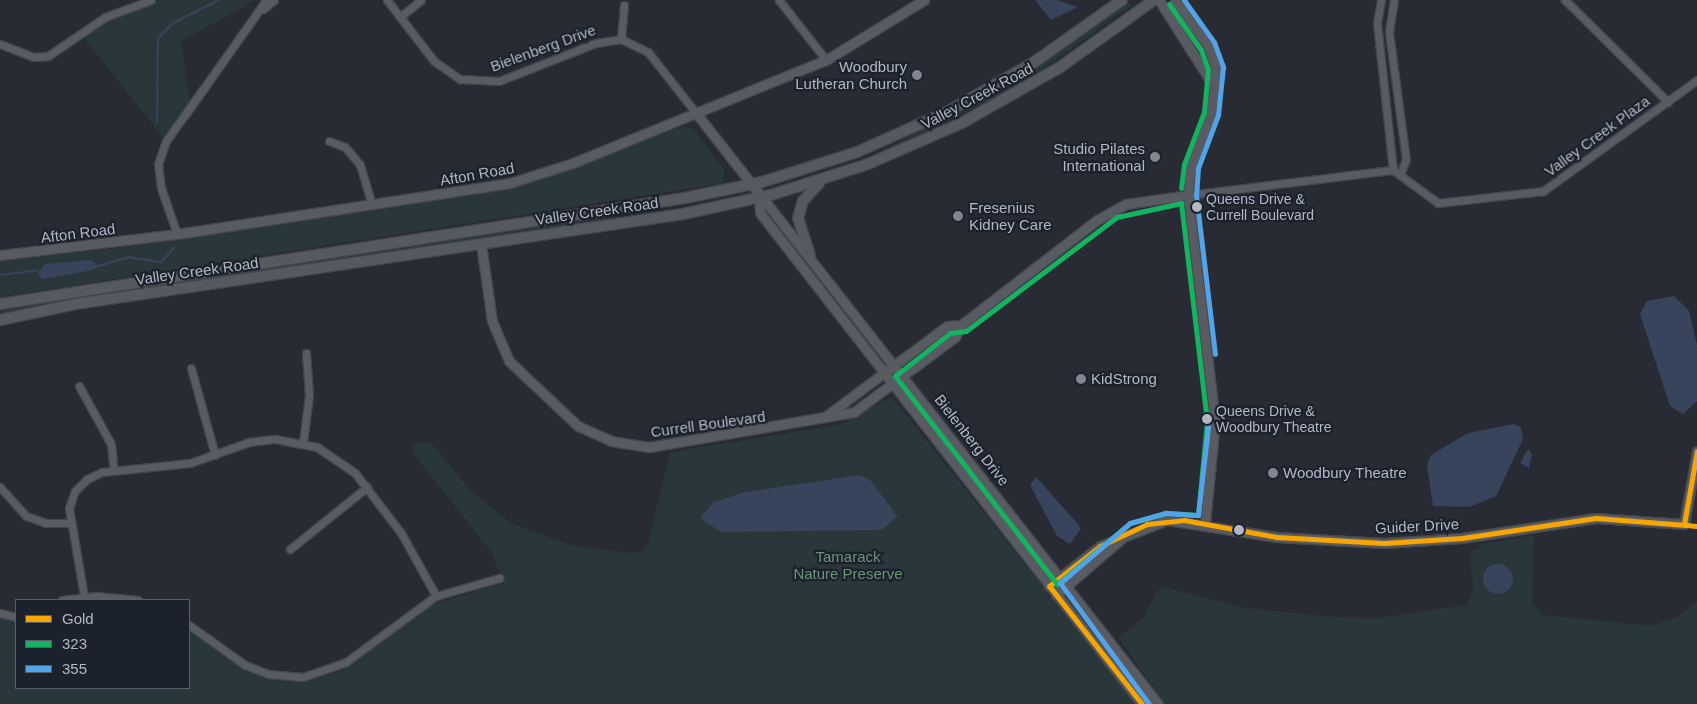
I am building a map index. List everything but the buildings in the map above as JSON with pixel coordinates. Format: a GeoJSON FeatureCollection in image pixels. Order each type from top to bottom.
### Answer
{"type":"FeatureCollection","features":[{"type":"Feature","properties":{"kind":"main road","name":"Valley Creek Road"},"geometry":{"type":"LineString","coordinates":[[0,304],[749,185],[842,158],[933,120],[1018,72],[1122,0]]}},
{"type":"Feature","properties":{"kind":"main road","name":"Valley Creek Road"},"geometry":{"type":"LineString","coordinates":[[0,320],[759,198],[822,180],[906,149],[988,110],[1073,58],[1154,0]]}},
{"type":"Feature","properties":{"kind":"main road"},"geometry":{"type":"LineString","coordinates":[[810,255],[798,218],[806,195],[822,180]]}},
{"type":"Feature","properties":{"kind":"street"},"geometry":{"type":"LineString","coordinates":[[0,44],[34,57],[48,56],[105,17],[151,0]]}},
{"type":"Feature","properties":{"kind":"street"},"geometry":{"type":"LineString","coordinates":[[177,234],[160,188],[158,164],[164,144],[262,9],[266,0]]}},
{"type":"Feature","properties":{"kind":"street"},"geometry":{"type":"LineString","coordinates":[[262,9],[274,0]]}},
{"type":"Feature","properties":{"kind":"street","name":"Bielenberg Drive"},"geometry":{"type":"LineString","coordinates":[[387,0],[440,68],[478,82],[503,80],[596,43],[621,39],[648,52],[759,198],[773,209],[905,376],[1158,704]]}},
{"type":"Feature","properties":{"kind":"street"},"geometry":{"type":"LineString","coordinates":[[400,17],[421,0]]}},
{"type":"Feature","properties":{"kind":"street"},"geometry":{"type":"LineString","coordinates":[[779,0],[826,60]]}},
{"type":"Feature","properties":{"kind":"street","name":"Afton Road"},"geometry":{"type":"LineString","coordinates":[[0,255],[177,234],[523,180],[696,114],[826,60],[876,34],[924,0]]}},
{"type":"Feature","properties":{"kind":"street"},"geometry":{"type":"LineString","coordinates":[[1159,0],[1211,82]]}},
{"type":"Feature","properties":{"kind":"street"},"geometry":{"type":"LineString","coordinates":[[1175,0],[1213,56],[1216,68],[1211,82],[1211,114],[1191,166],[1188,195],[1214,413],[1205,523]]}},
{"type":"Feature","properties":{"kind":"street"},"geometry":{"type":"LineString","coordinates":[[1188,195],[1393,170],[1377,23],[1381,0]]}},
{"type":"Feature","properties":{"kind":"street"},"geometry":{"type":"LineString","coordinates":[[1394,0],[1389,32],[1406,159],[1400,175]]}},
{"type":"Feature","properties":{"kind":"street","name":"Valley Creek Plaza"},"geometry":{"type":"LineString","coordinates":[[1565,0],[1668,102]]}},
{"type":"Feature","properties":{"kind":"street"},"geometry":{"type":"LineString","coordinates":[[621,39],[624,5]]}},
{"type":"Feature","properties":{"kind":"street","name":"Valley Creek Plaza"},"geometry":{"type":"LineString","coordinates":[[1393,170],[1440,203],[1543,191],[1697,80]]}},
{"type":"Feature","properties":{"kind":"street"},"geometry":{"type":"LineString","coordinates":[[329,141],[345,147],[360,165],[372,205]]}},
{"type":"Feature","properties":{"kind":"street","name":"Currell Boulevard"},"geometry":{"type":"LineString","coordinates":[[480,244],[492,321],[502,349],[532,386],[589,432],[621,444],[648,447],[822,419],[854,412],[893,385],[955,337],[961,325],[1112,210],[1139,201],[1188,195]]}},
{"type":"Feature","properties":{"kind":"street","name":"Bielenberg Drive"},"geometry":{"type":"LineString","coordinates":[[759,198],[760,214],[1048,586],[1142,704]]}},
{"type":"Feature","properties":{"kind":"street","name":"Currell Boulevard"},"geometry":{"type":"LineString","coordinates":[[822,419],[885,375],[947,326],[961,325]]}},
{"type":"Feature","properties":{"kind":"street"},"geometry":{"type":"LineString","coordinates":[[302,442],[309,395],[306,353]]}},
{"type":"Feature","properties":{"kind":"street"},"geometry":{"type":"LineString","coordinates":[[191,368],[215,455]]}},
{"type":"Feature","properties":{"kind":"street"},"geometry":{"type":"LineString","coordinates":[[79,386],[111,444],[114,471]]}},
{"type":"Feature","properties":{"kind":"street"},"geometry":{"type":"LineString","coordinates":[[84,596],[69,523],[71,499],[80,485],[114,471],[178,465],[261,440],[302,442],[345,463],[367,487],[401,532],[436,596]]}},
{"type":"Feature","properties":{"kind":"street","name":"Guider Drive"},"geometry":{"type":"LineString","coordinates":[[1048,586],[1100,546],[1124,535],[1167,520],[1205,523],[1277,537],[1384,543],[1462,538],[1596,518],[1684,524],[1697,451]]}},
{"type":"Feature","properties":{"kind":"street"},"geometry":{"type":"LineString","coordinates":[[0,487],[26,516],[46,523],[69,523]]}},
{"type":"Feature","properties":{"kind":"street"},"geometry":{"type":"LineString","coordinates":[[290,549],[367,487]]}},
{"type":"Feature","properties":{"kind":"street","name":"Guider Drive"},"geometry":{"type":"LineString","coordinates":[[1056,595],[1124,535]]}},
{"type":"Feature","properties":{"kind":"street"},"geometry":{"type":"LineString","coordinates":[[190,626],[245,665],[268,674],[303,677],[346,662],[436,596],[499,578]]}},
{"type":"Feature","properties":{"kind":"street"},"geometry":{"type":"LineString","coordinates":[[68,599],[84,596],[124,599]]}},
{"type":"Feature","properties":{"kind":"street"},"geometry":{"type":"LineString","coordinates":[[0,613],[15,617]]}},
{"type":"Feature","properties":{"kind":"green space"},"geometry":{"type":"Polygon","coordinates":[[[151,0],[256,0],[181,41],[190,103],[166,141],[81,34],[151,0]]]}},
{"type":"Feature","properties":{"kind":"green space"},"geometry":{"type":"Polygon","coordinates":[[[1128,1],[1131,6],[1015,89],[867,159],[1000,89],[1128,1]]]}},
{"type":"Feature","properties":{"kind":"green space"},"geometry":{"type":"Polygon","coordinates":[[[683,126],[693,129],[724,170],[723,183],[0,297],[0,261],[116,248],[499,191],[557,175],[683,126]]]}},
{"type":"Feature","properties":{"kind":"green space"},"geometry":{"type":"Polygon","coordinates":[[[647,209],[586,223],[0,314],[0,309],[647,209]]]}},
{"type":"Feature","properties":{"kind":"green space","name":"Tamarack Nature Preserve"},"geometry":{"type":"Polygon","coordinates":[[[892,397],[1136,704],[0,704],[0,619],[15,622],[15,689],[190,689],[190,633],[247,672],[277,681],[304,682],[344,670],[434,604],[504,583],[492,553],[414,454],[412,446],[418,442],[431,443],[471,491],[512,524],[571,545],[630,553],[642,551],[648,543],[670,452],[838,425],[892,397]]]}},
{"type":"Feature","properties":{"kind":"green space"},"geometry":{"type":"Polygon","coordinates":[[[1534,535],[1532,602],[1542,615],[1651,626],[1677,617],[1697,601],[1697,704],[1164,704],[1119,638],[1144,617],[1157,591],[1164,587],[1245,608],[1335,617],[1378,618],[1467,605],[1473,589],[1470,551],[1484,546],[1471,546],[1534,535]]]}},
{"type":"Feature","properties":{"kind":"water"},"geometry":{"type":"Polygon","coordinates":[[[1035,0],[1056,0],[1078,7],[1051,20],[1035,0]]]}},
{"type":"Feature","properties":{"kind":"water"},"geometry":{"type":"Polygon","coordinates":[[[91,260],[99,266],[93,270],[43,279],[38,274],[45,264],[91,260]]]}},
{"type":"Feature","properties":{"kind":"water"},"geometry":{"type":"Polygon","coordinates":[[[1674,296],[1689,311],[1697,345],[1697,401],[1683,414],[1670,406],[1640,314],[1647,301],[1674,296]]]}},
{"type":"Feature","properties":{"kind":"water"},"geometry":{"type":"Polygon","coordinates":[[[1514,424],[1521,428],[1523,439],[1496,496],[1469,507],[1433,506],[1427,465],[1431,455],[1468,433],[1514,424]]]}},
{"type":"Feature","properties":{"kind":"water"},"geometry":{"type":"Polygon","coordinates":[[[1528,449],[1532,454],[1529,468],[1520,463],[1528,449]]]}},
{"type":"Feature","properties":{"kind":"water"},"geometry":{"type":"Polygon","coordinates":[[[861,475],[871,481],[897,516],[882,530],[721,532],[700,518],[714,502],[745,492],[861,475]]]}},
{"type":"Feature","properties":{"kind":"water"},"geometry":{"type":"Polygon","coordinates":[[[1036,477],[1081,529],[1070,544],[1057,536],[1030,485],[1036,477]]]}},
{"type":"Feature","properties":{"kind":"water"},"geometry":{"type":"Polygon","coordinates":[[[1498,564],[1508,569],[1513,579],[1508,589],[1498,594],[1488,589],[1483,579],[1488,569],[1498,564]]]}},
{"type":"Feature","properties":{"kind":"waterway"},"geometry":{"type":"LineString","coordinates":[[157,122],[158,38],[173,23],[219,0]]}},
{"type":"Feature","properties":{"kind":"waterway"},"geometry":{"type":"LineString","coordinates":[[99,266],[128,257],[161,262],[174,248]]}},
{"type":"Feature","properties":{"kind":"waterway"},"geometry":{"type":"LineString","coordinates":[[0,275],[38,270]]}},
{"type":"Feature","properties":{"kind":"transit line","name":"355"},"geometry":{"type":"LineString","coordinates":[[1184,0],[1214,42],[1223,67],[1218,115],[1198,168],[1196,195],[1215,354]]}},
{"type":"Feature","properties":{"kind":"transit line","name":"323"},"geometry":{"type":"LineString","coordinates":[[1169,4],[1201,50],[1208,69],[1204,112],[1184,164],[1181,188]]}},
{"type":"Feature","properties":{"kind":"transit line","name":"323"},"geometry":{"type":"LineString","coordinates":[[1181,203],[1207,421],[1198,515],[1166,513],[1130,523],[1057,584],[895,376],[950,333],[966,331],[1117,217],[1181,203]]}},
{"type":"Feature","properties":{"kind":"transit line","name":"355"},"geometry":{"type":"LineString","coordinates":[[1149,704],[1060,583],[1130,523],[1166,513],[1198,515],[1208,427]]}},
{"type":"Feature","properties":{"kind":"transit line","name":"Gold"},"geometry":{"type":"LineString","coordinates":[[1684,524],[1697,451]]}},
{"type":"Feature","properties":{"kind":"transit line","name":"Gold"},"geometry":{"type":"LineString","coordinates":[[1142,704],[1049,586],[1100,546],[1147,524],[1184,520],[1277,537],[1384,543],[1462,538],[1596,518],[1697,526]]}},
{"type":"Feature","properties":{"kind":"place","name":"Woodbury Lutheran Church"},"geometry":{"type":"Point","coordinates":[917,75]}},
{"type":"Feature","properties":{"kind":"place","name":"Studio Pilates International"},"geometry":{"type":"Point","coordinates":[1155,157]}},
{"type":"Feature","properties":{"kind":"place","name":"Queens Drive & Currell Boulevard"},"geometry":{"type":"Point","coordinates":[1197,207]}},
{"type":"Feature","properties":{"kind":"place","name":"Fresenius Kidney Care"},"geometry":{"type":"Point","coordinates":[958,216]}},
{"type":"Feature","properties":{"kind":"place","name":"KidStrong"},"geometry":{"type":"Point","coordinates":[1081,379]}},
{"type":"Feature","properties":{"kind":"place","name":"Queens Drive & Woodbury Theatre"},"geometry":{"type":"Point","coordinates":[1207,419]}},
{"type":"Feature","properties":{"kind":"place","name":"Woodbury Theatre"},"geometry":{"type":"Point","coordinates":[1273,473]}}]}
